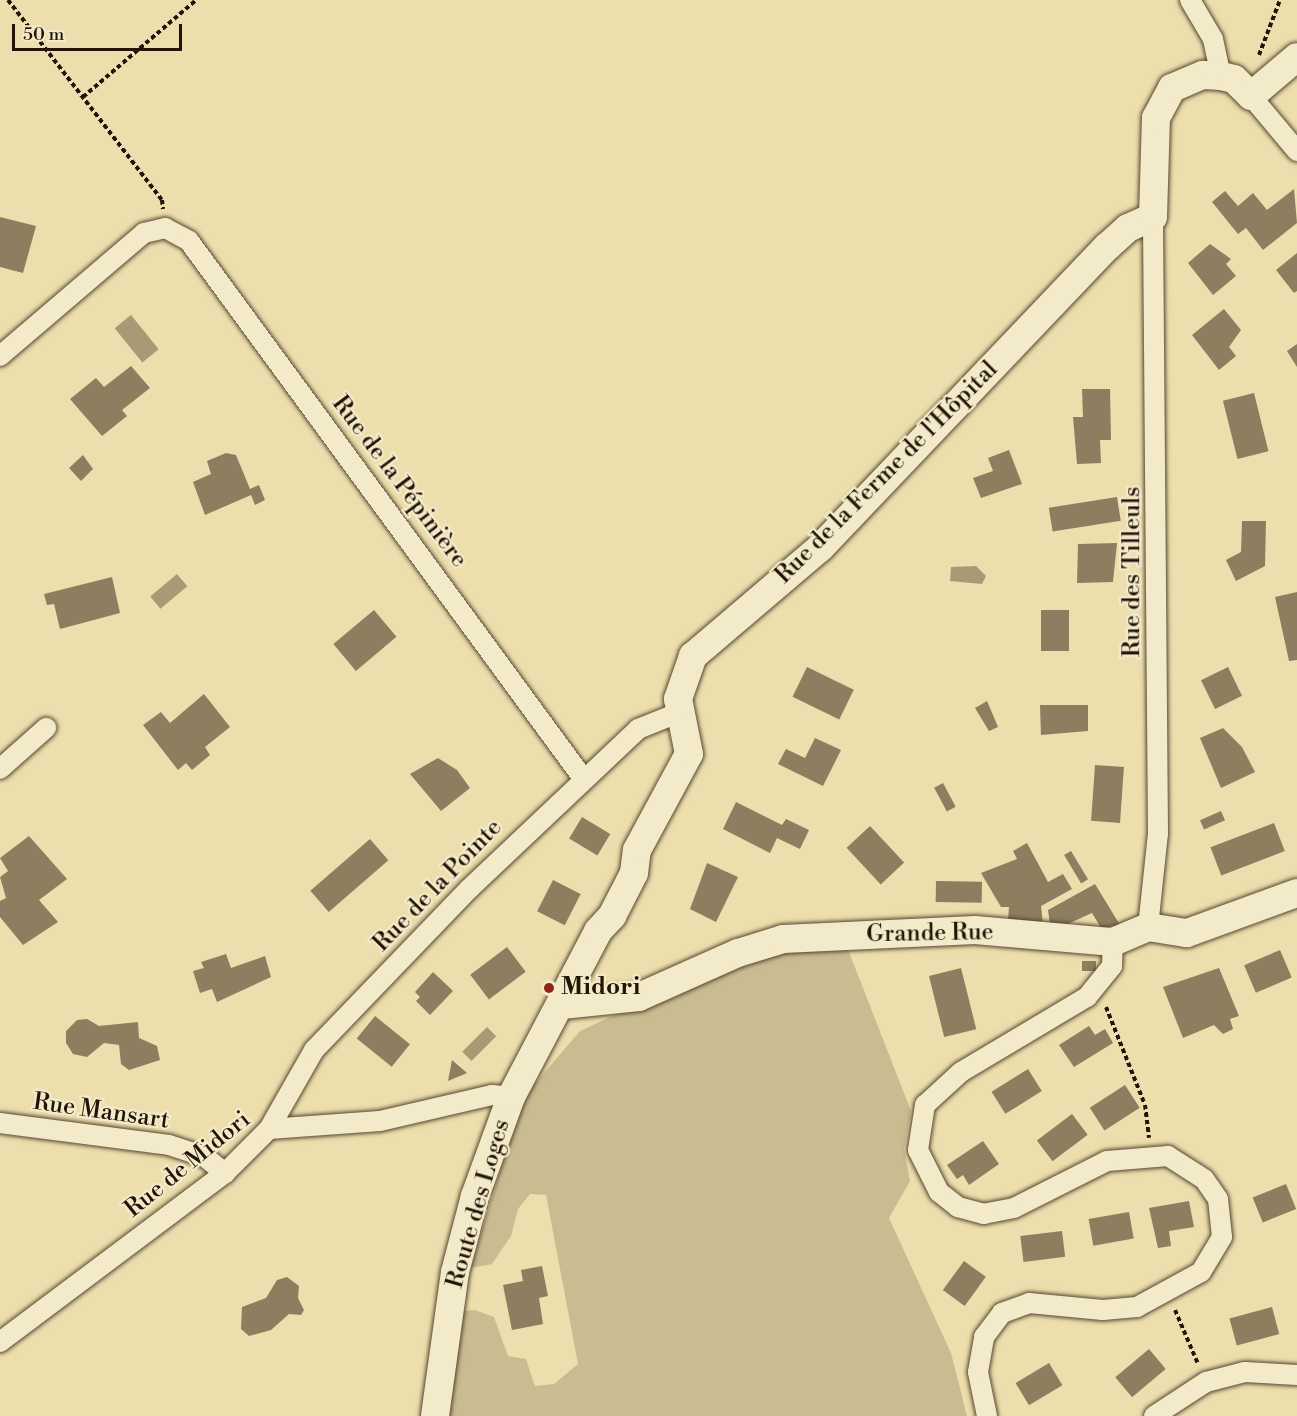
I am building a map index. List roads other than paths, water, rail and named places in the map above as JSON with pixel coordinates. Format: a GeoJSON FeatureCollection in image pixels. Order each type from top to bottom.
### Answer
{"type":"FeatureCollection","features":[{"type":"Feature","properties":{"kind":"street"},"geometry":{"type":"LineString","coordinates":[[1190,0],[1213,39],[1221,76]]}},
{"type":"Feature","properties":{"kind":"street"},"geometry":{"type":"LineString","coordinates":[[1261,87],[1297,57]]}},
{"type":"Feature","properties":{"kind":"street"},"geometry":{"type":"LineString","coordinates":[[1153,217],[1156,118],[1162,102],[1185,80],[1221,76],[1261,87],[1297,151]]}},
{"type":"Feature","properties":{"kind":"street","name":"Rue de la Ferme de l'Hôpital"},"geometry":{"type":"LineString","coordinates":[[562,1005],[598,931],[612,916],[634,873],[637,850],[689,754],[678,713],[683,678],[708,639],[820,548],[1108,246],[1128,228],[1153,217]]}},
{"type":"Feature","properties":{"kind":"street","name":"Rue des Tilleuls"},"geometry":{"type":"LineString","coordinates":[[1148,927],[1158,833],[1159,461],[1153,217]]}},
{"type":"Feature","properties":{"kind":"street","name":"Rue de la Pépinière"},"geometry":{"type":"LineString","coordinates":[[0,356],[144,233],[165,228],[189,242],[582,777]]}},
{"type":"Feature","properties":{"kind":"street","name":"Rue de la Pointe"},"geometry":{"type":"LineString","coordinates":[[269,1129],[314,1050],[582,777],[638,729],[678,713]]}},
{"type":"Feature","properties":{"kind":"street"},"geometry":{"type":"LineString","coordinates":[[0,769],[46,728]]}},
{"type":"Feature","properties":{"kind":"street"},"geometry":{"type":"LineString","coordinates":[[1148,927],[1186,933],[1297,893]]}},
{"type":"Feature","properties":{"kind":"street","name":"Grande Rue"},"geometry":{"type":"LineString","coordinates":[[562,1005],[639,997],[738,953],[783,939],[975,930],[1113,942],[1148,927]]}},
{"type":"Feature","properties":{"kind":"street"},"geometry":{"type":"LineString","coordinates":[[987,1416],[978,1372],[984,1337],[1002,1312],[1029,1303],[1103,1310],[1137,1307],[1168,1293],[1201,1272],[1222,1237],[1221,1215],[1204,1179],[1168,1156],[1152,1155],[1107,1161],[1014,1208],[984,1214],[958,1207],[939,1192],[918,1150],[925,1105],[943,1086],[1098,987],[1112,966],[1113,942]]}},
{"type":"Feature","properties":{"kind":"street","name":"Route des Loges"},"geometry":{"type":"LineString","coordinates":[[435,1416],[455,1272],[476,1196],[511,1097],[562,1005]]}},
{"type":"Feature","properties":{"kind":"street","name":"Rue de Midori"},"geometry":{"type":"LineString","coordinates":[[0,1342],[225,1173],[269,1129],[380,1121],[492,1095],[511,1097]]}},
{"type":"Feature","properties":{"kind":"street","name":"Rue Mansart"},"geometry":{"type":"LineString","coordinates":[[0,1124],[169,1145],[205,1157],[225,1173]]}},
{"type":"Feature","properties":{"kind":"street"},"geometry":{"type":"LineString","coordinates":[[1154,1416],[1206,1382],[1245,1372],[1297,1375]]}},
{"type":"Feature","properties":{"kind":"place","name":"Midori"},"geometry":{"type":"Point","coordinates":[549,988]}}]}
